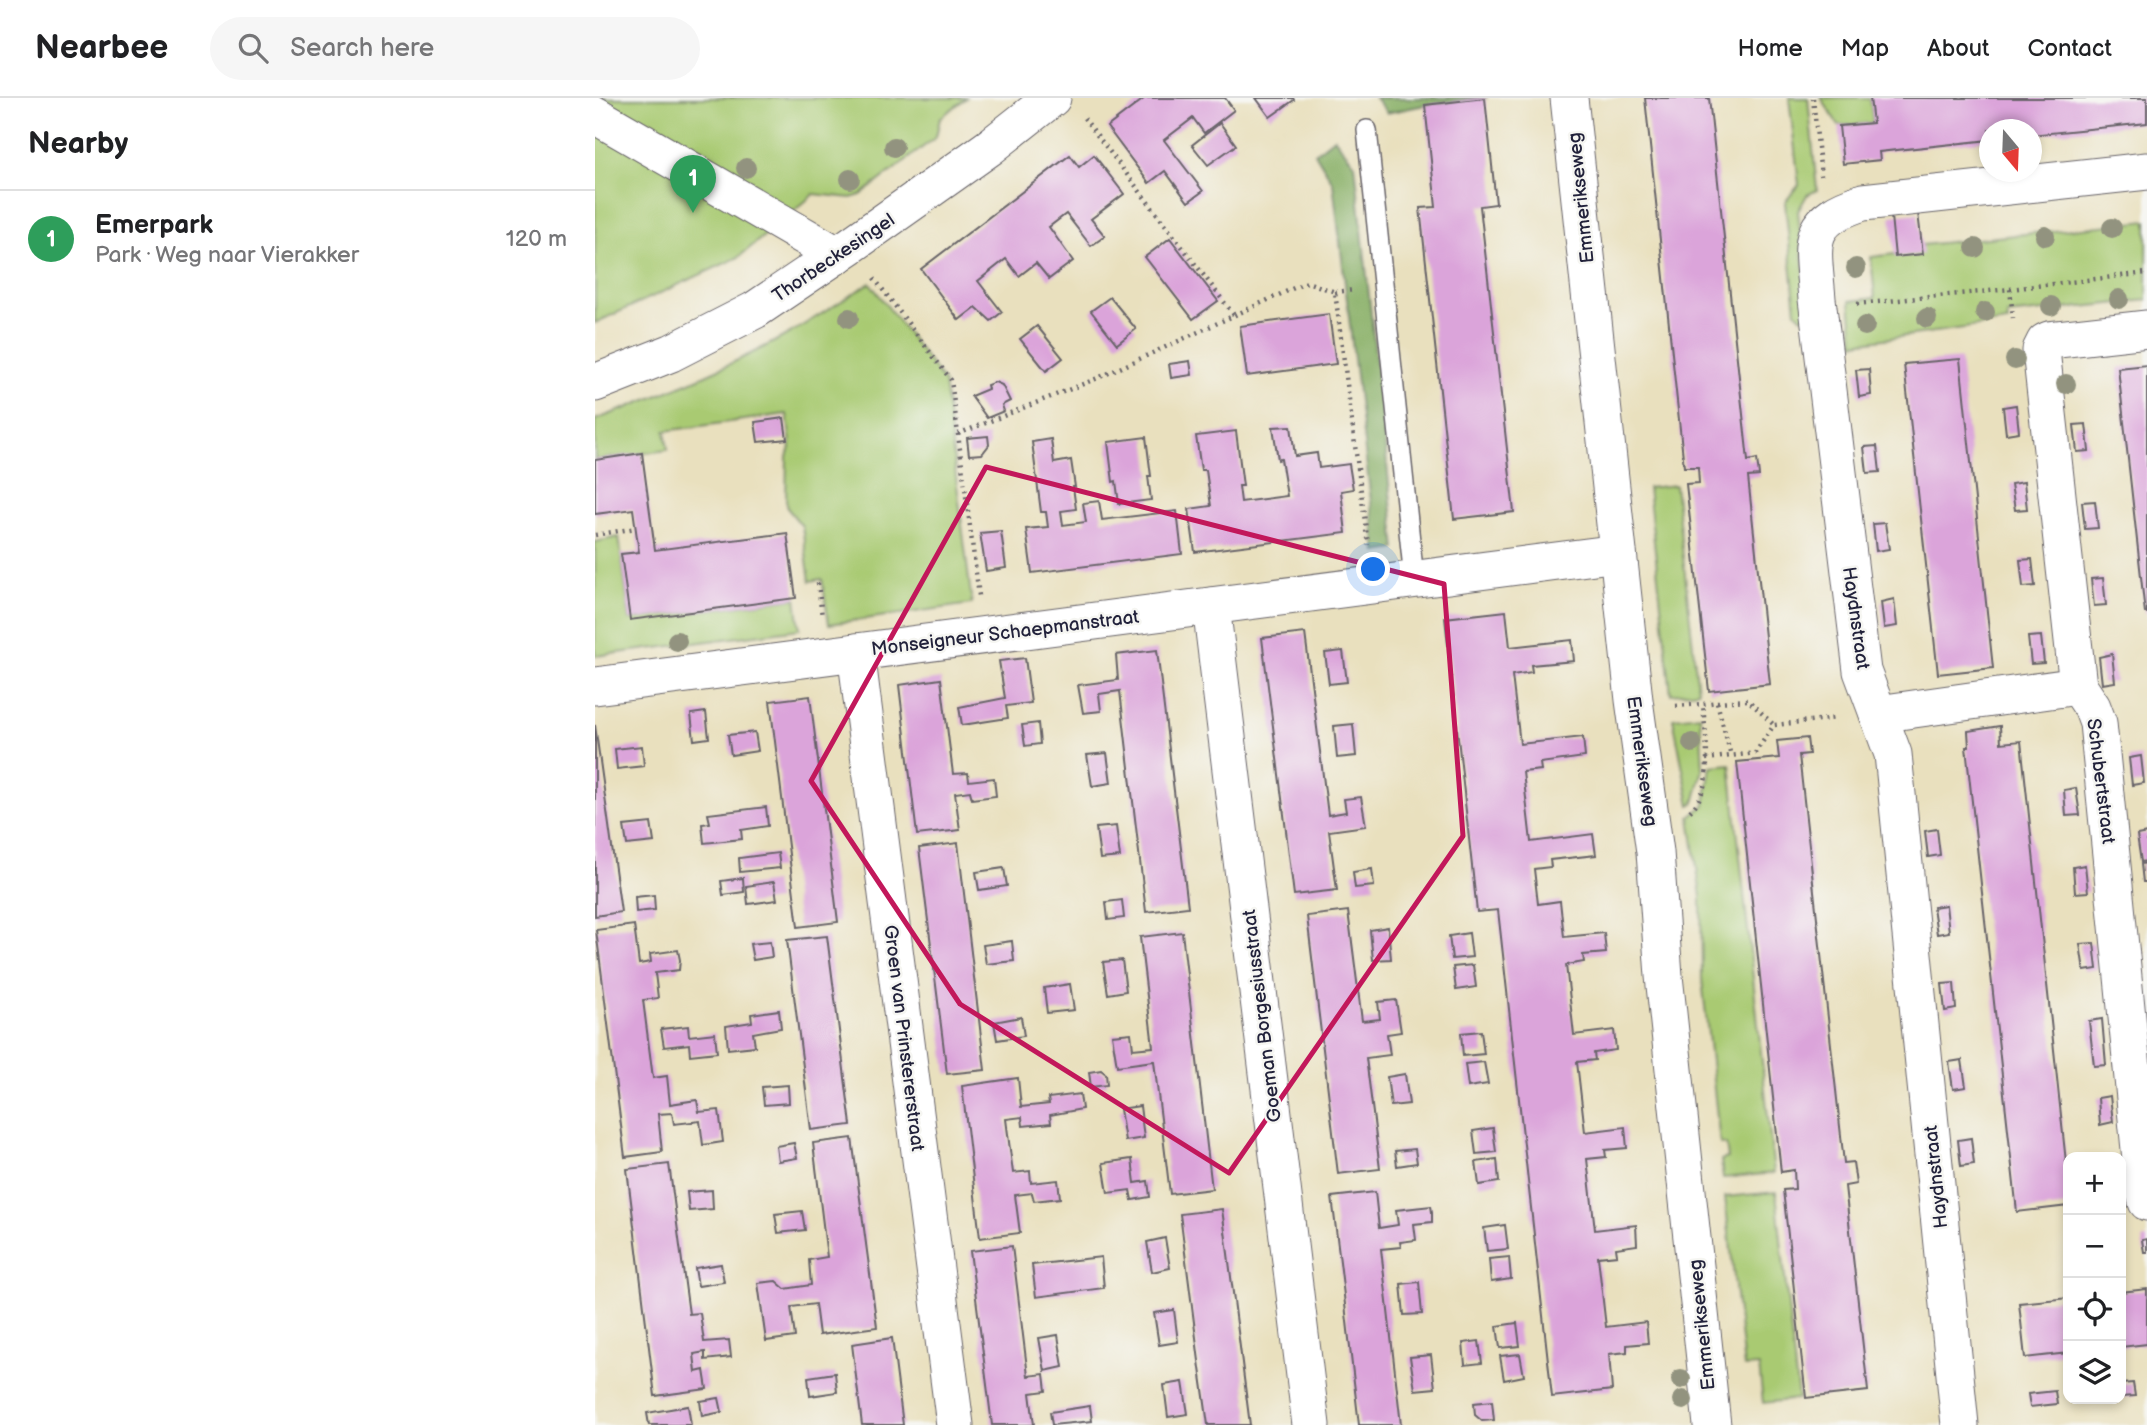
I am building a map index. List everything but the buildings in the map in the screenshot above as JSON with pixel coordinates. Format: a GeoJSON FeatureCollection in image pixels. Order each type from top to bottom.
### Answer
{"type":"FeatureCollection","features":[{"type":"Feature","properties":{"kind":"street","name":"Emmerikseweg"},"geometry":{"type":"LineString","coordinates":[[1569,98],[1618,552],[1655,852],[1664,976],[1712,1425]]}},
{"type":"Feature","properties":{"kind":"street","name":"Thorbeckesingel"},"geometry":{"type":"LineString","coordinates":[[595,383],[671,352],[754,310],[844,251],[990,147],[1064,103]]}},
{"type":"Feature","properties":{"kind":"street"},"geometry":{"type":"LineString","coordinates":[[595,114],[844,251]]}},
{"type":"Feature","properties":{"kind":"street"},"geometry":{"type":"LineString","coordinates":[[1826,219],[1843,208],[1863,202],[2147,171]]}},
{"type":"Feature","properties":{"kind":"street","name":"Haydnstraat"},"geometry":{"type":"LineString","coordinates":[[1826,219],[1817,230],[1813,244],[1818,308],[1862,671],[1893,754],[1960,1425]]}},
{"type":"Feature","properties":{"kind":"street"},"geometry":{"type":"LineString","coordinates":[[2042,345],[2049,340],[2147,329]]}},
{"type":"Feature","properties":{"kind":"street","name":"Schubertstraat"},"geometry":{"type":"LineString","coordinates":[[2042,345],[2078,686],[2092,707],[2098,723],[2147,1202]]}},
{"type":"Feature","properties":{"kind":"street","name":"Monseigneur Schaepmanstraat"},"geometry":{"type":"LineString","coordinates":[[595,686],[1618,552]]}},
{"type":"Feature","properties":{"kind":"street","name":"Goeman Borgesiusstraat"},"geometry":{"type":"LineString","coordinates":[[1212,606],[1311,1425]]}},
{"type":"Feature","properties":{"kind":"street","name":"Groen van Prinstererstraat"},"geometry":{"type":"LineString","coordinates":[[856,652],[955,1425]]}},
{"type":"Feature","properties":{"kind":"street"},"geometry":{"type":"LineString","coordinates":[[1878,714],[2078,686]]}},
{"type":"Feature","properties":{"kind":"lane"},"geometry":{"type":"LineString","coordinates":[[1367,130],[1415,579]]}},
{"type":"Feature","properties":{"kind":"path"},"geometry":{"type":"LineString","coordinates":[[1813,98],[1826,219]]}},
{"type":"Feature","properties":{"kind":"path"},"geometry":{"type":"LineString","coordinates":[[1064,103],[1234,315]]}},
{"type":"Feature","properties":{"kind":"path"},"geometry":{"type":"LineString","coordinates":[[844,251],[951,380],[984,635]]}},
{"type":"Feature","properties":{"kind":"path"},"geometry":{"type":"LineString","coordinates":[[1818,308],[2147,273]]}},
{"type":"Feature","properties":{"kind":"path"},"geometry":{"type":"LineString","coordinates":[[958,434],[1098,377],[1307,282],[1335,292],[1373,584]]}},
{"type":"Feature","properties":{"kind":"path"},"geometry":{"type":"LineString","coordinates":[[2010,289],[2013,318],[2042,345]]}},
{"type":"Feature","properties":{"kind":"path"},"geometry":{"type":"LineString","coordinates":[[595,536],[636,528]]}},
{"type":"Feature","properties":{"kind":"path"},"geometry":{"type":"LineString","coordinates":[[1688,705],[1748,700],[1774,725]]}},
{"type":"Feature","properties":{"kind":"path"},"geometry":{"type":"LineString","coordinates":[[1717,702],[1731,756]]}},
{"type":"Feature","properties":{"kind":"path"},"geometry":{"type":"LineString","coordinates":[[1700,801],[1706,759],[1703,704]]}},
{"type":"Feature","properties":{"kind":"path"},"geometry":{"type":"LineString","coordinates":[[1706,759],[1755,753],[1774,725],[1878,714]]}},
{"type":"Feature","properties":{"kind":"highlighted area"},"geometry":{"type":"Polygon","coordinates":[[[986,467],[1444,584],[1463,836],[1229,1173],[960,1004],[811,781],[986,467]]]}},
{"type":"Feature","properties":{"kind":"green space"},"geometry":{"type":"Polygon","coordinates":[[[595,98],[966,98],[940,118],[936,137],[861,195],[851,198],[814,194],[739,257],[595,323],[595,98]]]}},
{"type":"Feature","properties":{"kind":"green space"},"geometry":{"type":"Polygon","coordinates":[[[1375,98],[1487,98],[1425,105],[1387,113],[1375,98]]]}},
{"type":"Feature","properties":{"kind":"green space"},"geometry":{"type":"Polygon","coordinates":[[[1789,98],[1808,98],[1817,190],[1807,195],[1798,211],[1808,313],[1802,318],[1796,312],[1785,202],[1799,185],[1789,98]]]}},
{"type":"Feature","properties":{"kind":"green space"},"geometry":{"type":"Polygon","coordinates":[[[1821,98],[1870,98],[1873,123],[1839,126],[1821,98]]]}},
{"type":"Feature","properties":{"kind":"green space"},"geometry":{"type":"Polygon","coordinates":[[[1334,138],[1355,164],[1396,549],[1377,552],[1333,183],[1315,153],[1334,138]]]}},
{"type":"Feature","properties":{"kind":"green space"},"geometry":{"type":"Polygon","coordinates":[[[2147,221],[2147,300],[2007,315],[2008,322],[1854,343],[1850,301],[1875,298],[1871,257],[1895,256],[1922,245],[2147,221]]]}},
{"type":"Feature","properties":{"kind":"green space"},"geometry":{"type":"Polygon","coordinates":[[[870,283],[944,382],[972,604],[829,624],[822,579],[810,581],[802,526],[788,509],[786,500],[787,457],[791,444],[787,414],[665,431],[668,450],[595,460],[595,420],[737,361],[783,337],[870,283]]]}},
{"type":"Feature","properties":{"kind":"green space"},"geometry":{"type":"Polygon","coordinates":[[[1675,485],[1698,691],[1671,694],[1648,488],[1675,485]]]}},
{"type":"Feature","properties":{"kind":"green space"},"geometry":{"type":"Polygon","coordinates":[[[619,537],[630,620],[796,598],[800,629],[595,656],[595,542],[619,537]]]}},
{"type":"Feature","properties":{"kind":"green space"},"geometry":{"type":"Polygon","coordinates":[[[1700,715],[1703,769],[1694,803],[1690,805],[1673,718],[1700,715]]]}},
{"type":"Feature","properties":{"kind":"green space"},"geometry":{"type":"Polygon","coordinates":[[[1730,764],[1774,1173],[1723,1178],[1721,1160],[1728,1158],[1726,1144],[1720,1144],[1702,979],[1701,897],[1690,817],[1705,805],[1711,766],[1730,764]]]}},
{"type":"Feature","properties":{"kind":"green space"},"geometry":{"type":"Polygon","coordinates":[[[1776,1192],[1798,1399],[1763,1403],[1759,1366],[1744,1367],[1725,1197],[1776,1192]]]}},
{"type":"Feature","properties":{"kind":"place","name":"Emerpark"},"geometry":{"type":"Point","coordinates":[693,213]}}]}
